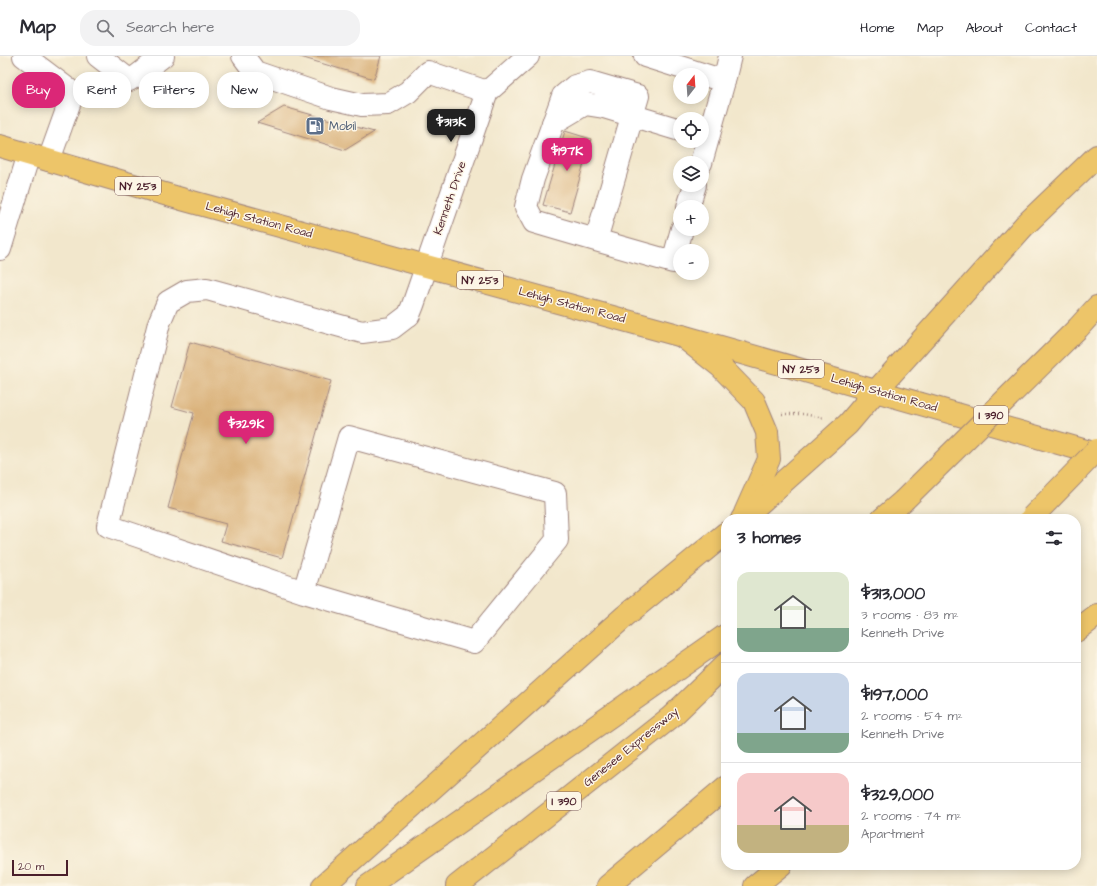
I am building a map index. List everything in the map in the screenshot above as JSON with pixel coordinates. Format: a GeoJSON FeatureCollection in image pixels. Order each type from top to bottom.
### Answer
{"type":"FeatureCollection","features":[{"type":"Feature","properties":{"kind":"main road","name":"Lehigh Station Road"},"geometry":{"type":"LineString","coordinates":[[0,146],[876,390],[1097,454]]}},
{"type":"Feature","properties":{"kind":"main road"},"geometry":{"type":"LineString","coordinates":[[748,514],[848,424],[876,390],[1024,226],[1097,156]]}},
{"type":"Feature","properties":{"kind":"main road","name":"I 390"},"geometry":{"type":"LineString","coordinates":[[888,514],[903,501],[1078,328],[1097,307]]}},
{"type":"Feature","properties":{"kind":"main road"},"geometry":{"type":"LineString","coordinates":[[682,336],[720,366],[754,401],[767,432],[769,459],[744,514]]}},
{"type":"Feature","properties":{"kind":"main road"},"geometry":{"type":"LineString","coordinates":[[1035,514],[1097,450]]}},
{"type":"Feature","properties":{"kind":"main road"},"geometry":{"type":"LineString","coordinates":[[323,886],[625,616],[721,537]]}},
{"type":"Feature","properties":{"kind":"main road"},"geometry":{"type":"LineString","coordinates":[[1081,627],[1097,615]]}},
{"type":"Feature","properties":{"kind":"main road"},"geometry":{"type":"LineString","coordinates":[[368,886],[721,639]]}},
{"type":"Feature","properties":{"kind":"main road","name":"Genesee Expressway"},"geometry":{"type":"LineString","coordinates":[[457,886],[671,717],[721,669]]}},
{"type":"Feature","properties":{"kind":"main road"},"geometry":{"type":"LineString","coordinates":[[608,886],[721,792]]}},
{"type":"Feature","properties":{"kind":"main road"},"geometry":{"type":"LineString","coordinates":[[755,886],[775,870]]}},
{"type":"Feature","properties":{"kind":"street"},"geometry":{"type":"LineString","coordinates":[[0,249],[39,157],[73,93],[24,56]]}},
{"type":"Feature","properties":{"kind":"street"},"geometry":{"type":"LineString","coordinates":[[98,56],[119,72]]}},
{"type":"Feature","properties":{"kind":"street"},"geometry":{"type":"LineString","coordinates":[[131,79],[164,56]]}},
{"type":"Feature","properties":{"kind":"street"},"geometry":{"type":"LineString","coordinates":[[243,56],[255,72],[331,98],[362,105],[388,104],[408,92],[426,64],[486,92],[528,56]]}},
{"type":"Feature","properties":{"kind":"street"},"geometry":{"type":"LineString","coordinates":[[645,56],[724,81]]}},
{"type":"Feature","properties":{"kind":"street"},"geometry":{"type":"LineString","coordinates":[[709,125],[724,81],[730,56]]}},
{"type":"Feature","properties":{"kind":"street","name":"Kenneth Drive"},"geometry":{"type":"LineString","coordinates":[[304,592],[108,526],[159,323],[168,302],[187,291],[207,289],[362,332],[392,328],[409,315],[486,92]]}},
{"type":"Feature","properties":{"kind":"street"},"geometry":{"type":"LineString","coordinates":[[673,126],[635,106],[604,107],[585,104],[553,123],[533,179],[526,207],[534,222],[673,262],[680,236]]}},
{"type":"Feature","properties":{"kind":"street"},"geometry":{"type":"LineString","coordinates":[[596,240],[635,106]]}},
{"type":"Feature","properties":{"kind":"street"},"geometry":{"type":"LineString","coordinates":[[349,437],[554,493],[557,540],[474,642],[304,592],[349,437]]}},
{"type":"Feature","properties":{"kind":"path"},"geometry":{"type":"LineString","coordinates":[[778,414],[803,414],[825,418]]}},
{"type":"Feature","properties":{"kind":"building"},"geometry":{"type":"Polygon","coordinates":[[[297,56],[381,56],[374,79],[297,56]]]}},
{"type":"Feature","properties":{"kind":"building"},"geometry":{"type":"Polygon","coordinates":[[[284,107],[374,132],[345,150],[257,123],[284,107]]]}},
{"type":"Feature","properties":{"kind":"building"},"geometry":{"type":"Polygon","coordinates":[[[565,131],[591,139],[570,212],[543,205],[565,131]]]}},
{"type":"Feature","properties":{"kind":"building"},"geometry":{"type":"Polygon","coordinates":[[[190,342],[331,381],[282,558],[221,541],[226,524],[168,508],[194,413],[172,407],[190,342]]]}},
{"type":"Feature","properties":{"kind":"place","name":"Mobil"},"geometry":{"type":"Point","coordinates":[315,126]}}]}
